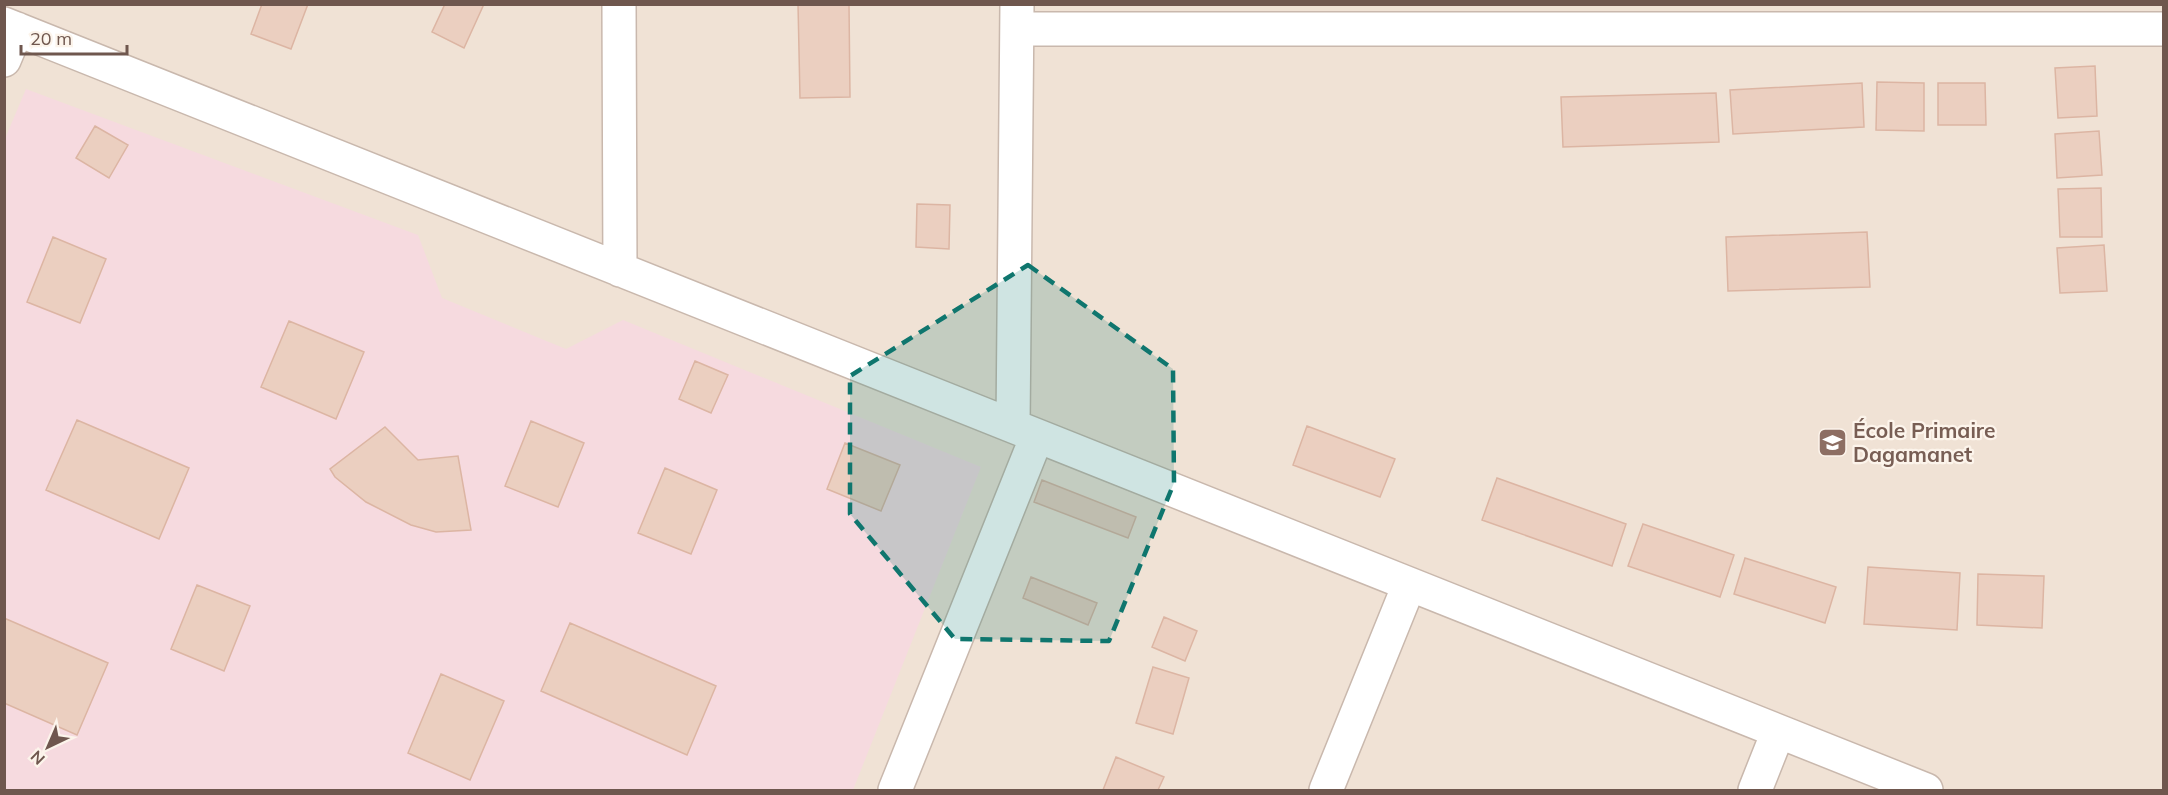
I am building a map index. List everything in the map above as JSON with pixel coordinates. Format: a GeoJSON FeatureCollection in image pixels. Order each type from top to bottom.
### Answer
{"type":"FeatureCollection","features":[{"type":"Feature","properties":{"kind":"street"},"geometry":{"type":"LineString","coordinates":[[619,4],[620,270]]}},
{"type":"Feature","properties":{"kind":"street"},"geometry":{"type":"LineString","coordinates":[[895,790],[1025,431],[1017,17],[2163,29]]}},
{"type":"Feature","properties":{"kind":"street"},"geometry":{"type":"LineString","coordinates":[[4,60],[11,26],[1926,790]]}},
{"type":"Feature","properties":{"kind":"street"},"geometry":{"type":"LineString","coordinates":[[1326,790],[1409,585]]}},
{"type":"Feature","properties":{"kind":"street"},"geometry":{"type":"LineString","coordinates":[[1755,790],[1778,732]]}},
{"type":"Feature","properties":{"kind":"highlighted area"},"geometry":{"type":"Polygon","coordinates":[[[1028,265],[1173,369],[1174,483],[1109,641],[955,639],[850,514],[850,376],[1028,265]]]}},
{"type":"Feature","properties":{"kind":"shaded area"},"geometry":{"type":"Polygon","coordinates":[[[5,5],[2163,5],[2163,790],[5,790],[5,5]]]}},
{"type":"Feature","properties":{"kind":"shaded area"},"geometry":{"type":"Polygon","coordinates":[[[26,89],[418,235],[442,298],[566,349],[623,320],[981,467],[853,790],[5,790],[4,141],[26,89]]]}},
{"type":"Feature","properties":{"kind":"building"},"geometry":{"type":"Polygon","coordinates":[[[262,4],[308,4],[291,49],[251,34],[262,4]]]}},
{"type":"Feature","properties":{"kind":"building"},"geometry":{"type":"Polygon","coordinates":[[[445,4],[484,4],[464,48],[432,32],[445,4]]]}},
{"type":"Feature","properties":{"kind":"building"},"geometry":{"type":"Polygon","coordinates":[[[798,4],[849,4],[850,97],[800,98],[798,4]]]}},
{"type":"Feature","properties":{"kind":"building"},"geometry":{"type":"Polygon","coordinates":[[[2095,66],[2097,116],[2058,118],[2055,68],[2095,66]]]}},
{"type":"Feature","properties":{"kind":"building"},"geometry":{"type":"Polygon","coordinates":[[[1877,82],[1924,83],[1924,131],[1876,130],[1877,82]]]}},
{"type":"Feature","properties":{"kind":"building"},"geometry":{"type":"Polygon","coordinates":[[[1862,83],[1864,127],[1733,134],[1730,90],[1862,83]]]}},
{"type":"Feature","properties":{"kind":"building"},"geometry":{"type":"Polygon","coordinates":[[[1938,83],[1985,83],[1986,125],[1938,125],[1938,83]]]}},
{"type":"Feature","properties":{"kind":"building"},"geometry":{"type":"Polygon","coordinates":[[[1716,93],[1719,142],[1563,147],[1561,97],[1716,93]]]}},
{"type":"Feature","properties":{"kind":"building"},"geometry":{"type":"Polygon","coordinates":[[[95,126],[128,145],[109,178],[76,158],[95,126]]]}},
{"type":"Feature","properties":{"kind":"building"},"geometry":{"type":"Polygon","coordinates":[[[2099,131],[2102,175],[2057,178],[2055,134],[2099,131]]]}},
{"type":"Feature","properties":{"kind":"building"},"geometry":{"type":"Polygon","coordinates":[[[2101,188],[2102,237],[2060,237],[2058,189],[2101,188]]]}},
{"type":"Feature","properties":{"kind":"building"},"geometry":{"type":"Polygon","coordinates":[[[917,204],[950,205],[949,249],[916,247],[917,204]]]}},
{"type":"Feature","properties":{"kind":"building"},"geometry":{"type":"Polygon","coordinates":[[[1867,232],[1870,287],[1728,291],[1726,237],[1867,232]]]}},
{"type":"Feature","properties":{"kind":"building"},"geometry":{"type":"Polygon","coordinates":[[[53,237],[106,259],[80,323],[27,302],[53,237]]]}},
{"type":"Feature","properties":{"kind":"building"},"geometry":{"type":"Polygon","coordinates":[[[2104,245],[2107,291],[2060,293],[2057,248],[2104,245]]]}},
{"type":"Feature","properties":{"kind":"building"},"geometry":{"type":"Polygon","coordinates":[[[289,321],[364,352],[336,419],[261,387],[289,321]]]}},
{"type":"Feature","properties":{"kind":"building"},"geometry":{"type":"Polygon","coordinates":[[[695,361],[728,375],[711,413],[679,399],[695,361]]]}},
{"type":"Feature","properties":{"kind":"building"},"geometry":{"type":"Polygon","coordinates":[[[77,420],[189,468],[159,539],[46,490],[77,420]]]}},
{"type":"Feature","properties":{"kind":"building"},"geometry":{"type":"Polygon","coordinates":[[[531,421],[584,443],[558,507],[505,486],[531,421]]]}},
{"type":"Feature","properties":{"kind":"building"},"geometry":{"type":"Polygon","coordinates":[[[1307,426],[1395,459],[1380,497],[1293,465],[1307,426]]]}},
{"type":"Feature","properties":{"kind":"building"},"geometry":{"type":"Polygon","coordinates":[[[385,427],[418,460],[458,456],[471,530],[436,532],[411,525],[366,502],[335,477],[330,469],[385,427]]]}},
{"type":"Feature","properties":{"kind":"building"},"geometry":{"type":"Polygon","coordinates":[[[845,443],[900,465],[881,511],[827,489],[845,443]]]}},
{"type":"Feature","properties":{"kind":"building"},"geometry":{"type":"Polygon","coordinates":[[[665,468],[717,490],[691,554],[638,533],[665,468]]]}},
{"type":"Feature","properties":{"kind":"building"},"geometry":{"type":"Polygon","coordinates":[[[1497,478],[1626,524],[1612,566],[1482,520],[1497,478]]]}},
{"type":"Feature","properties":{"kind":"building"},"geometry":{"type":"Polygon","coordinates":[[[1042,480],[1136,517],[1128,538],[1034,502],[1042,480]]]}},
{"type":"Feature","properties":{"kind":"building"},"geometry":{"type":"Polygon","coordinates":[[[1643,524],[1734,555],[1720,597],[1628,566],[1643,524]]]}},
{"type":"Feature","properties":{"kind":"building"},"geometry":{"type":"Polygon","coordinates":[[[1745,558],[1836,587],[1825,623],[1734,594],[1745,558]]]}},
{"type":"Feature","properties":{"kind":"building"},"geometry":{"type":"Polygon","coordinates":[[[1868,567],[1960,573],[1957,630],[1864,624],[1868,567]]]}},
{"type":"Feature","properties":{"kind":"building"},"geometry":{"type":"Polygon","coordinates":[[[1978,574],[2044,576],[2042,628],[1977,625],[1978,574]]]}},
{"type":"Feature","properties":{"kind":"building"},"geometry":{"type":"Polygon","coordinates":[[[1031,577],[1097,603],[1088,625],[1023,598],[1031,577]]]}},
{"type":"Feature","properties":{"kind":"building"},"geometry":{"type":"Polygon","coordinates":[[[197,585],[250,606],[224,671],[171,649],[197,585]]]}},
{"type":"Feature","properties":{"kind":"building"},"geometry":{"type":"Polygon","coordinates":[[[1164,617],[1197,631],[1185,661],[1152,647],[1164,617]]]}},
{"type":"Feature","properties":{"kind":"building"},"geometry":{"type":"Polygon","coordinates":[[[4,618],[108,663],[77,735],[4,703],[4,618]]]}},
{"type":"Feature","properties":{"kind":"building"},"geometry":{"type":"Polygon","coordinates":[[[570,623],[716,686],[687,755],[541,691],[570,623]]]}},
{"type":"Feature","properties":{"kind":"building"},"geometry":{"type":"Polygon","coordinates":[[[1153,667],[1189,678],[1173,734],[1136,723],[1153,667]]]}},
{"type":"Feature","properties":{"kind":"building"},"geometry":{"type":"Polygon","coordinates":[[[441,674],[504,701],[470,780],[408,753],[441,674]]]}},
{"type":"Feature","properties":{"kind":"building"},"geometry":{"type":"Polygon","coordinates":[[[1116,757],[1164,777],[1158,790],[1103,790],[1116,757]]]}},
{"type":"Feature","properties":{"kind":"place","name":"École Primaire Dagamanet"},"geometry":{"type":"Point","coordinates":[1832,443]}}]}
